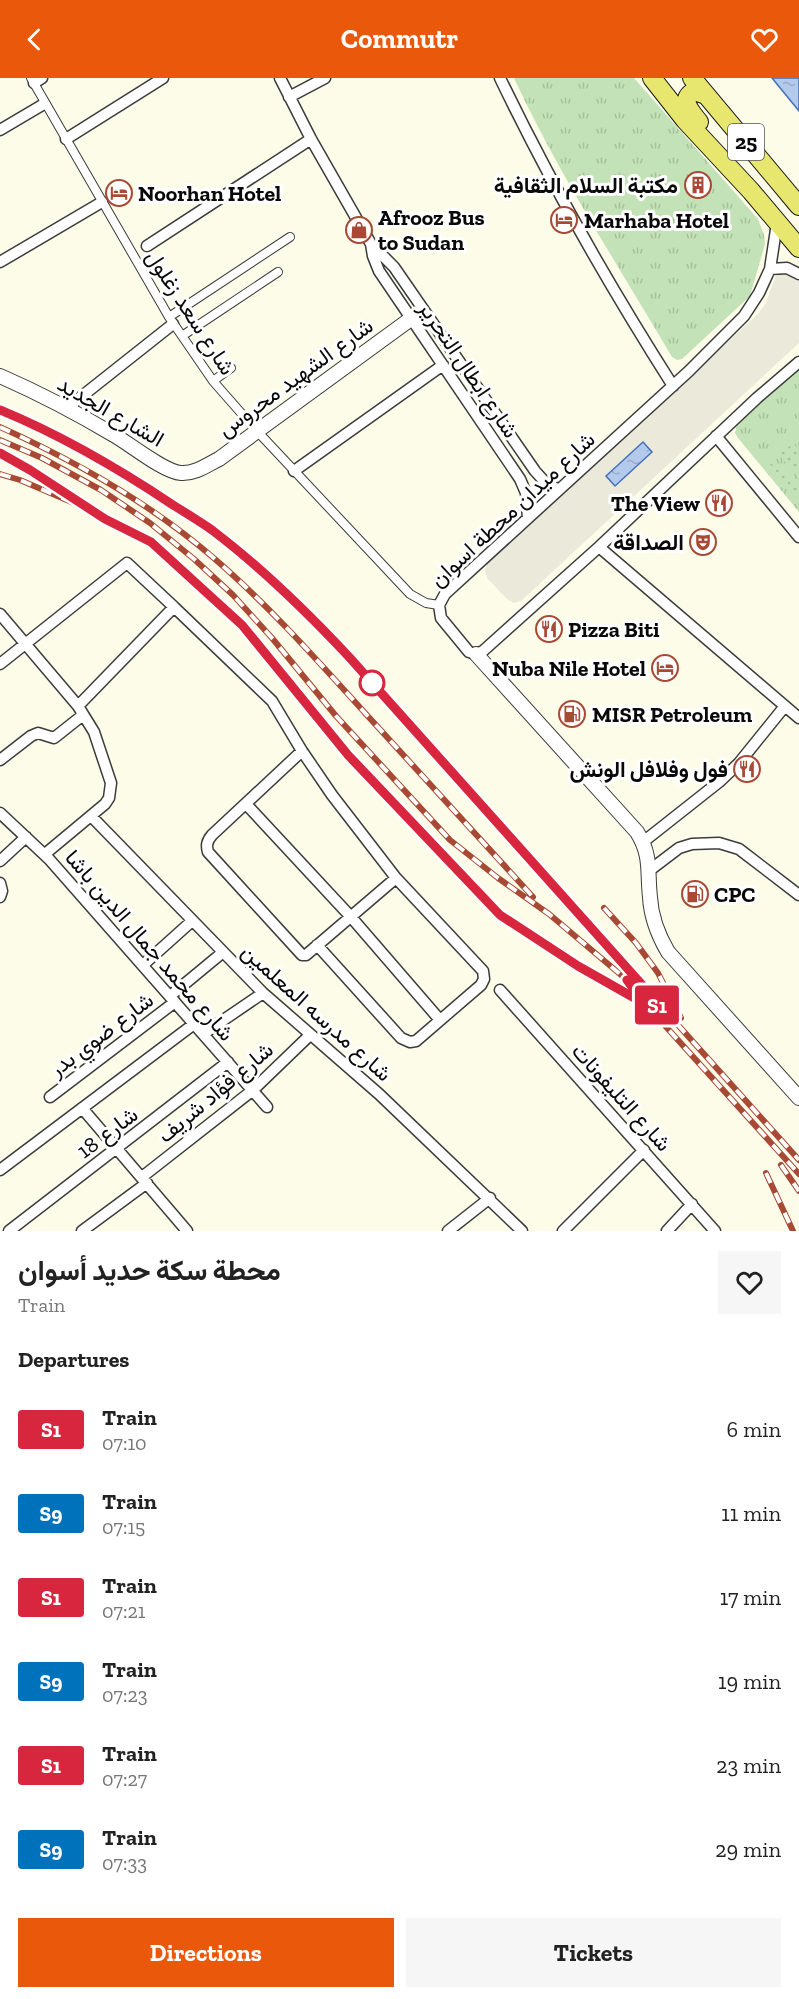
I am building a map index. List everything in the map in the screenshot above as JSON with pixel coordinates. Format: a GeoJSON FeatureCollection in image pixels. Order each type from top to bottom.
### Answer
{"type":"FeatureCollection","features":[{"type":"Feature","properties":{"kind":"main road","name":"25"},"geometry":{"type":"LineString","coordinates":[[652,78],[676,109],[799,248]]}},
{"type":"Feature","properties":{"kind":"main road","name":"25"},"geometry":{"type":"LineString","coordinates":[[692,78],[799,206]]}},
{"type":"Feature","properties":{"kind":"main road"},"geometry":{"type":"LineString","coordinates":[[701,137],[701,127],[686,100],[696,91],[706,95]]}},
{"type":"Feature","properties":{"kind":"street"},"geometry":{"type":"LineString","coordinates":[[66,139],[163,78]]}},
{"type":"Feature","properties":{"kind":"street","name":"شارع ابطال التحرير"},"geometry":{"type":"LineString","coordinates":[[280,78],[311,139],[371,244],[394,267],[535,471],[545,482],[559,490]]}},
{"type":"Feature","properties":{"kind":"street"},"geometry":{"type":"LineString","coordinates":[[289,97],[325,78]]}},
{"type":"Feature","properties":{"kind":"street"},"geometry":{"type":"LineString","coordinates":[[500,78],[563,199],[639,332],[673,386]]}},
{"type":"Feature","properties":{"kind":"street","name":"شارع سعد زغلول"},"geometry":{"type":"LineString","coordinates":[[35,80],[45,104],[171,320],[213,381],[410,594],[426,603],[439,605]]}},
{"type":"Feature","properties":{"kind":"street"},"geometry":{"type":"LineString","coordinates":[[0,130],[45,104]]}},
{"type":"Feature","properties":{"kind":"street"},"geometry":{"type":"LineString","coordinates":[[133,255],[311,139]]}},
{"type":"Feature","properties":{"kind":"street"},"geometry":{"type":"LineString","coordinates":[[0,262],[102,202]]}},
{"type":"Feature","properties":{"kind":"street","name":"شارع ميدان محطة اسوان"},"geometry":{"type":"LineString","coordinates":[[476,654],[467,649],[441,618],[439,605],[446,594],[673,386],[744,316],[759,293],[770,269],[777,222]]}},
{"type":"Feature","properties":{"kind":"street"},"geometry":{"type":"LineString","coordinates":[[67,408],[171,320],[290,237]]}},
{"type":"Feature","properties":{"kind":"street","name":"شارع ابطال التحرير"},"geometry":{"type":"LineString","coordinates":[[371,244],[375,263],[520,479],[528,500],[528,518]]}},
{"type":"Feature","properties":{"kind":"street"},"geometry":{"type":"LineString","coordinates":[[770,269],[787,268],[799,274]]}},
{"type":"Feature","properties":{"kind":"street"},"geometry":{"type":"LineString","coordinates":[[182,336],[278,272]]}},
{"type":"Feature","properties":{"kind":"street","name":"شارع الشهيد محروس"},"geometry":{"type":"LineString","coordinates":[[201,469],[219,459],[412,318]]}},
{"type":"Feature","properties":{"kind":"street"},"geometry":{"type":"LineString","coordinates":[[799,362],[757,398],[599,547],[486,649],[476,654],[637,832],[644,842],[650,870],[652,912],[668,952],[799,1098]]}},
{"type":"Feature","properties":{"kind":"street"},"geometry":{"type":"LineString","coordinates":[[294,471],[443,365]]}},
{"type":"Feature","properties":{"kind":"street"},"geometry":{"type":"LineString","coordinates":[[213,381],[231,368]]}},
{"type":"Feature","properties":{"kind":"street","name":"الشارع الجديد"},"geometry":{"type":"LineString","coordinates":[[0,376],[67,408],[173,472],[187,473],[201,469]]}},
{"type":"Feature","properties":{"kind":"street"},"geometry":{"type":"LineString","coordinates":[[716,436],[799,537]]}},
{"type":"Feature","properties":{"kind":"street"},"geometry":{"type":"LineString","coordinates":[[599,547],[799,718]]}},
{"type":"Feature","properties":{"kind":"street"},"geometry":{"type":"LineString","coordinates":[[0,664],[127,563],[264,693],[278,710],[332,795],[396,878],[483,971],[485,976],[481,985],[416,1041],[410,1042],[401,1038],[317,945]]}},
{"type":"Feature","properties":{"kind":"street"},"geometry":{"type":"LineString","coordinates":[[0,760],[31,735],[38,733],[54,738],[174,607]]}},
{"type":"Feature","properties":{"kind":"street"},"geometry":{"type":"LineString","coordinates":[[0,614],[80,711],[94,732],[111,783],[109,798],[105,804],[45,854]]}},
{"type":"Feature","properties":{"kind":"street"},"geometry":{"type":"LineString","coordinates":[[644,842],[732,769],[785,706]]}},
{"type":"Feature","properties":{"kind":"street"},"geometry":{"type":"LineString","coordinates":[[302,751],[212,835],[206,846],[208,852],[300,954],[306,955],[396,878]]}},
{"type":"Feature","properties":{"kind":"street"},"geometry":{"type":"LineString","coordinates":[[246,804],[351,917],[440,1020]]}},
{"type":"Feature","properties":{"kind":"street","name":"شارع محمد جمال الدين باشا"},"geometry":{"type":"LineString","coordinates":[[0,813],[45,854],[267,1107]]}},
{"type":"Feature","properties":{"kind":"street","name":"شارع مدرسه المعلمين"},"geometry":{"type":"LineString","coordinates":[[92,817],[263,993],[379,1094],[522,1231]]}},
{"type":"Feature","properties":{"kind":"street"},"geometry":{"type":"LineString","coordinates":[[0,861],[26,837]]}},
{"type":"Feature","properties":{"kind":"street"},"geometry":{"type":"LineString","coordinates":[[650,870],[679,848],[692,844],[719,843],[739,849],[799,895]]}},
{"type":"Feature","properties":{"kind":"street"},"geometry":{"type":"LineString","coordinates":[[0,883],[2,891],[0,897]]}},
{"type":"Feature","properties":{"kind":"street"},"geometry":{"type":"LineString","coordinates":[[143,965],[192,921]]}},
{"type":"Feature","properties":{"kind":"street","name":"شارع ضوي بدر"},"geometry":{"type":"LineString","coordinates":[[50,1097],[173,999],[222,952]]}},
{"type":"Feature","properties":{"kind":"street","name":"شارع التليفونات"},"geometry":{"type":"LineString","coordinates":[[500,990],[715,1231]]}},
{"type":"Feature","properties":{"kind":"street"},"geometry":{"type":"LineString","coordinates":[[203,1034],[263,993]]}},
{"type":"Feature","properties":{"kind":"street"},"geometry":{"type":"LineString","coordinates":[[0,1170],[194,1024]]}},
{"type":"Feature","properties":{"kind":"street","name":"شارع فؤاد شريف"},"geometry":{"type":"LineString","coordinates":[[82,1231],[253,1090],[310,1035]]}},
{"type":"Feature","properties":{"kind":"street","name":"شارع 18"},"geometry":{"type":"LineString","coordinates":[[9,1231],[228,1062]]}},
{"type":"Feature","properties":{"kind":"street"},"geometry":{"type":"LineString","coordinates":[[82,1108],[187,1231]]}},
{"type":"Feature","properties":{"kind":"street"},"geometry":{"type":"LineString","coordinates":[[563,1231],[644,1150]]}},
{"type":"Feature","properties":{"kind":"street"},"geometry":{"type":"LineString","coordinates":[[448,1231],[490,1198]]}},
{"type":"Feature","properties":{"kind":"street"},"geometry":{"type":"LineString","coordinates":[[667,1231],[692,1204]]}},
{"type":"Feature","properties":{"kind":"green space"},"geometry":{"type":"Polygon","coordinates":[[[514,78],[634,78],[758,219],[765,244],[750,296],[682,359],[677,360],[672,357],[610,254],[550,150],[514,78]]]}},
{"type":"Feature","properties":{"kind":"green space"},"geometry":{"type":"Polygon","coordinates":[[[799,368],[799,512],[735,433],[737,423],[799,368]]]}},
{"type":"Feature","properties":{"kind":"green space"},"geometry":{"type":"Polygon","coordinates":[[[793,443],[799,450],[799,478],[779,455],[793,443]]]}},
{"type":"Feature","properties":{"kind":"green space"},"geometry":{"type":"Polygon","coordinates":[[[774,460],[799,489],[799,498],[769,463],[774,460]]]}},
{"type":"Feature","properties":{"kind":"shaded area"},"geometry":{"type":"Polygon","coordinates":[[[785,271],[799,279],[799,343],[521,601],[514,603],[507,599],[487,578],[485,570],[488,561],[758,314],[766,303],[775,277],[785,271]]]}},
{"type":"Feature","properties":{"kind":"water"},"geometry":{"type":"Polygon","coordinates":[[[772,78],[799,78],[799,111],[772,78]]]}},
{"type":"Feature","properties":{"kind":"water"},"geometry":{"type":"Polygon","coordinates":[[[643,442],[652,452],[615,486],[606,476],[643,442]]]}},
{"type":"Feature","properties":{"kind":"railway"},"geometry":{"type":"LineString","coordinates":[[0,410],[82,449],[162,496],[238,551],[315,620],[799,1160]]}},
{"type":"Feature","properties":{"kind":"railway"},"geometry":{"type":"LineString","coordinates":[[0,427],[113,486],[166,521],[216,560],[292,634],[533,897]]}},
{"type":"Feature","properties":{"kind":"railway"},"geometry":{"type":"LineString","coordinates":[[0,440],[42,458],[101,490],[150,523],[194,559],[233,595],[272,638],[336,716],[450,840],[549,914],[627,980]]}},
{"type":"Feature","properties":{"kind":"railway"},"geometry":{"type":"LineString","coordinates":[[0,453],[63,491]]}},
{"type":"Feature","properties":{"kind":"railway"},"geometry":{"type":"LineString","coordinates":[[0,474],[76,504],[151,542],[242,625],[348,755],[500,915],[577,966],[645,1004]]}},
{"type":"Feature","properties":{"kind":"railway"},"geometry":{"type":"LineString","coordinates":[[604,908],[636,943],[658,973],[681,1018]]}},
{"type":"Feature","properties":{"kind":"railway"},"geometry":{"type":"LineString","coordinates":[[640,998],[799,1174]]}},
{"type":"Feature","properties":{"kind":"railway"},"geometry":{"type":"LineString","coordinates":[[781,1165],[799,1191]]}},
{"type":"Feature","properties":{"kind":"railway"},"geometry":{"type":"LineString","coordinates":[[766,1173],[793,1231]]}},
{"type":"Feature","properties":{"kind":"train","name":"S1"},"geometry":{"type":"LineString","coordinates":[[0,410],[99,459],[144,485],[211,530],[270,578],[315,620],[350,658],[669,1015],[627,980],[645,1004],[578,966],[500,915],[348,755],[242,625],[151,542],[105,519],[0,453]]}},
{"type":"Feature","properties":{"kind":"place","name":"مكتبة السلام الثقافية"},"geometry":{"type":"Point","coordinates":[698,185]}},
{"type":"Feature","properties":{"kind":"place","name":"Noorhan Hotel"},"geometry":{"type":"Point","coordinates":[119,193]}},
{"type":"Feature","properties":{"kind":"place","name":"Marhaba Hotel"},"geometry":{"type":"Point","coordinates":[564,220]}},
{"type":"Feature","properties":{"kind":"place","name":"Afrooz Bus to Sudan"},"geometry":{"type":"Point","coordinates":[359,230]}},
{"type":"Feature","properties":{"kind":"place","name":"The View"},"geometry":{"type":"Point","coordinates":[719,503]}},
{"type":"Feature","properties":{"kind":"place","name":"الصداقة"},"geometry":{"type":"Point","coordinates":[703,542]}},
{"type":"Feature","properties":{"kind":"place","name":"Pizza Biti"},"geometry":{"type":"Point","coordinates":[549,629]}},
{"type":"Feature","properties":{"kind":"place","name":"Nuba Nile Hotel"},"geometry":{"type":"Point","coordinates":[665,668]}},
{"type":"Feature","properties":{"kind":"place","name":"MISR Petroleum"},"geometry":{"type":"Point","coordinates":[572,714]}},
{"type":"Feature","properties":{"kind":"place","name":"فول وفلافل الونش"},"geometry":{"type":"Point","coordinates":[747,769]}},
{"type":"Feature","properties":{"kind":"place","name":"CPC"},"geometry":{"type":"Point","coordinates":[695,894]}}]}
